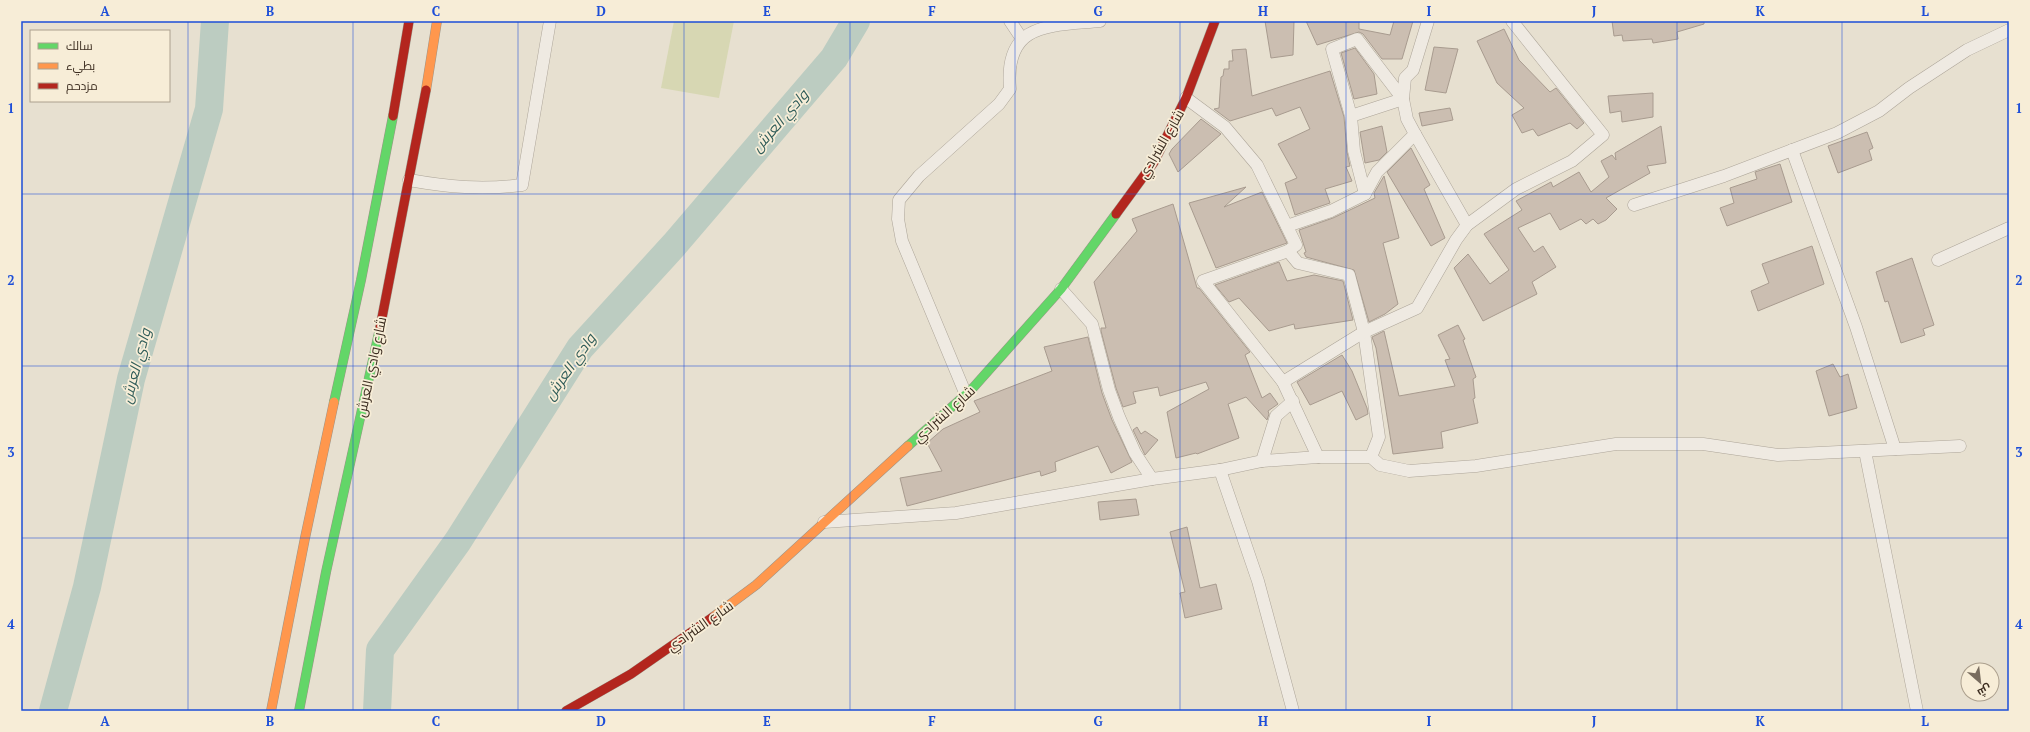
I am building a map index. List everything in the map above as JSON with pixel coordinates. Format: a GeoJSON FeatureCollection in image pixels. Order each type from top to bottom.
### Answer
{"type":"FeatureCollection","features":[{"type":"Feature","properties":{"kind":"main road","name":"شارع وادي العرش"},"geometry":{"type":"LineString","coordinates":[[271,711],[305,537],[361,284],[400,80],[409,21]]}},
{"type":"Feature","properties":{"kind":"main road","name":"شارع وادي العرش"},"geometry":{"type":"LineString","coordinates":[[300,708],[310,648],[378,339],[428,80],[437,21]]}},
{"type":"Feature","properties":{"kind":"main road","name":"شارع الشرادي"},"geometry":{"type":"LineString","coordinates":[[568,710],[631,674],[756,585],[966,395],[1061,289],[1154,162],[1186,98],[1215,21]]}},
{"type":"Feature","properties":{"kind":"main road"},"geometry":{"type":"LineString","coordinates":[[268,711],[273,698]]}},
{"type":"Feature","properties":{"kind":"street"},"geometry":{"type":"LineString","coordinates":[[409,180],[443,186],[492,189],[522,185],[550,21]]}},
{"type":"Feature","properties":{"kind":"street"},"geometry":{"type":"LineString","coordinates":[[1010,21],[1022,39]]}},
{"type":"Feature","properties":{"kind":"street"},"geometry":{"type":"LineString","coordinates":[[966,395],[902,241],[898,219],[899,200],[919,176],[999,104],[1010,89],[1008,70],[1013,51],[1022,39],[1042,27],[1100,21]]}},
{"type":"Feature","properties":{"kind":"street"},"geometry":{"type":"LineString","coordinates":[[1428,21],[1414,70],[1405,78],[1403,99],[1407,119],[1414,134],[1467,225]]}},
{"type":"Feature","properties":{"kind":"street"},"geometry":{"type":"LineString","coordinates":[[1283,382],[1364,332],[1417,308],[1456,240],[1467,225],[1516,188],[1572,161],[1603,135],[1512,21]]}},
{"type":"Feature","properties":{"kind":"street"},"geometry":{"type":"LineString","coordinates":[[1634,205],[1724,176],[1837,132],[1879,111],[1909,88],[1967,50],[2009,30]]}},
{"type":"Feature","properties":{"kind":"street"},"geometry":{"type":"LineString","coordinates":[[1364,194],[1354,151],[1351,116],[1332,49],[1357,39],[1403,99]]}},
{"type":"Feature","properties":{"kind":"street"},"geometry":{"type":"LineString","coordinates":[[1186,98],[1225,127],[1257,165],[1296,245],[1288,251],[1204,281],[1283,382],[1318,457]]}},
{"type":"Feature","properties":{"kind":"street"},"geometry":{"type":"LineString","coordinates":[[1351,116],[1403,99]]}},
{"type":"Feature","properties":{"kind":"street"},"geometry":{"type":"LineString","coordinates":[[1286,226],[1331,212],[1364,194],[1376,172],[1414,134]]}},
{"type":"Feature","properties":{"kind":"street"},"geometry":{"type":"LineString","coordinates":[[1792,150],[1856,327],[1895,449]]}},
{"type":"Feature","properties":{"kind":"street"},"geometry":{"type":"LineString","coordinates":[[1938,260],[2009,228]]}},
{"type":"Feature","properties":{"kind":"street"},"geometry":{"type":"LineString","coordinates":[[1288,251],[1298,263],[1349,275],[1364,332],[1379,437],[1371,457]]}},
{"type":"Feature","properties":{"kind":"street"},"geometry":{"type":"LineString","coordinates":[[1061,289],[1092,324],[1109,390],[1119,417],[1135,453],[1152,479]]}},
{"type":"Feature","properties":{"kind":"street"},"geometry":{"type":"LineString","coordinates":[[1262,461],[1276,416],[1293,402]]}},
{"type":"Feature","properties":{"kind":"street"},"geometry":{"type":"LineString","coordinates":[[824,522],[956,513],[1152,479],[1220,470],[1262,461],[1318,457],[1371,457],[1380,465],[1409,471],[1476,466],[1616,444],[1703,444],[1778,455],[1960,446]]}},
{"type":"Feature","properties":{"kind":"street"},"geometry":{"type":"LineString","coordinates":[[1865,451],[1917,711]]}},
{"type":"Feature","properties":{"kind":"street"},"geometry":{"type":"LineString","coordinates":[[1220,470],[1258,580],[1293,711]]}},
{"type":"Feature","properties":{"kind":"green space"},"geometry":{"type":"Polygon","coordinates":[[[674,21],[734,21],[719,98],[661,88],[674,21]]]}},
{"type":"Feature","properties":{"kind":"building"},"geometry":{"type":"Polygon","coordinates":[[[1265,21],[1294,21],[1293,55],[1271,58],[1265,21]]]}},
{"type":"Feature","properties":{"kind":"building"},"geometry":{"type":"Polygon","coordinates":[[[1306,21],[1359,21],[1359,29],[1390,35],[1394,21],[1413,21],[1402,59],[1382,59],[1363,34],[1359,32],[1317,45],[1306,21]]]}},
{"type":"Feature","properties":{"kind":"building"},"geometry":{"type":"Polygon","coordinates":[[[1612,21],[1704,21],[1704,24],[1677,32],[1678,39],[1653,43],[1652,39],[1623,41],[1622,35],[1614,36],[1612,21]]]}},
{"type":"Feature","properties":{"kind":"building"},"geometry":{"type":"Polygon","coordinates":[[[1504,29],[1519,60],[1550,92],[1556,88],[1584,123],[1577,129],[1570,123],[1538,136],[1533,129],[1522,133],[1512,115],[1524,108],[1497,83],[1477,41],[1504,29]]]}},
{"type":"Feature","properties":{"kind":"building"},"geometry":{"type":"Polygon","coordinates":[[[1434,47],[1458,49],[1446,93],[1425,90],[1434,47]]]}},
{"type":"Feature","properties":{"kind":"building"},"geometry":{"type":"Polygon","coordinates":[[[1355,48],[1374,74],[1377,94],[1354,99],[1341,53],[1355,48]]]}},
{"type":"Feature","properties":{"kind":"building"},"geometry":{"type":"Polygon","coordinates":[[[1246,49],[1252,96],[1330,71],[1344,117],[1347,152],[1350,166],[1346,167],[1352,181],[1325,189],[1330,203],[1295,215],[1285,183],[1297,178],[1278,144],[1310,129],[1300,107],[1276,116],[1272,108],[1230,121],[1214,109],[1219,108],[1221,77],[1223,76],[1224,69],[1229,69],[1229,61],[1233,61],[1232,50],[1246,49]]]}},
{"type":"Feature","properties":{"kind":"building"},"geometry":{"type":"Polygon","coordinates":[[[1653,93],[1653,117],[1622,122],[1621,111],[1610,113],[1608,96],[1653,93]]]}},
{"type":"Feature","properties":{"kind":"building"},"geometry":{"type":"Polygon","coordinates":[[[1450,108],[1453,120],[1422,126],[1419,113],[1450,108]]]}},
{"type":"Feature","properties":{"kind":"building"},"geometry":{"type":"Polygon","coordinates":[[[1201,119],[1221,134],[1178,172],[1169,154],[1201,119]]]}},
{"type":"Feature","properties":{"kind":"building"},"geometry":{"type":"Polygon","coordinates":[[[1382,126],[1387,152],[1379,160],[1365,163],[1360,132],[1382,126]]]}},
{"type":"Feature","properties":{"kind":"building"},"geometry":{"type":"Polygon","coordinates":[[[1661,126],[1666,163],[1647,166],[1650,173],[1606,198],[1617,209],[1606,220],[1598,224],[1593,219],[1586,224],[1581,219],[1560,230],[1550,213],[1518,228],[1534,252],[1543,246],[1556,267],[1532,282],[1537,294],[1483,321],[1454,268],[1468,254],[1490,284],[1509,270],[1484,234],[1522,210],[1516,201],[1551,182],[1553,187],[1579,172],[1591,192],[1609,177],[1601,161],[1612,155],[1616,160],[1615,153],[1661,126]]]}},
{"type":"Feature","properties":{"kind":"building"},"geometry":{"type":"Polygon","coordinates":[[[1867,132],[1873,148],[1869,150],[1872,160],[1838,173],[1828,146],[1867,132]]]}},
{"type":"Feature","properties":{"kind":"building"},"geometry":{"type":"Polygon","coordinates":[[[1411,148],[1430,185],[1424,189],[1445,238],[1431,246],[1387,172],[1411,148]]]}},
{"type":"Feature","properties":{"kind":"building"},"geometry":{"type":"Polygon","coordinates":[[[1780,164],[1792,202],[1727,226],[1720,208],[1734,203],[1730,188],[1757,179],[1755,172],[1780,164]]]}},
{"type":"Feature","properties":{"kind":"building"},"geometry":{"type":"Polygon","coordinates":[[[1384,176],[1399,238],[1383,243],[1398,304],[1385,314],[1369,322],[1354,270],[1306,257],[1304,253],[1306,252],[1299,230],[1333,218],[1375,198],[1374,193],[1384,176]]]}},
{"type":"Feature","properties":{"kind":"building"},"geometry":{"type":"Polygon","coordinates":[[[1246,187],[1224,207],[1262,192],[1287,243],[1216,268],[1189,203],[1246,187]]]}},
{"type":"Feature","properties":{"kind":"building"},"geometry":{"type":"Polygon","coordinates":[[[1173,204],[1197,288],[1199,288],[1250,352],[1245,355],[1262,398],[1270,393],[1278,404],[1268,411],[1269,414],[1267,420],[1246,397],[1228,404],[1239,438],[1197,454],[1176,458],[1167,412],[1209,389],[1206,382],[1160,396],[1158,387],[1133,392],[1136,403],[1123,407],[1116,388],[1101,331],[1101,328],[1106,328],[1094,282],[1137,231],[1132,219],[1173,204]]]}},
{"type":"Feature","properties":{"kind":"building"},"geometry":{"type":"Polygon","coordinates":[[[1812,246],[1824,284],[1758,311],[1751,291],[1769,283],[1762,264],[1812,246]]]}},
{"type":"Feature","properties":{"kind":"building"},"geometry":{"type":"Polygon","coordinates":[[[1912,258],[1934,325],[1923,329],[1925,335],[1901,343],[1888,301],[1885,302],[1876,272],[1912,258]]]}},
{"type":"Feature","properties":{"kind":"building"},"geometry":{"type":"Polygon","coordinates":[[[1279,262],[1287,281],[1314,275],[1343,281],[1353,320],[1295,329],[1294,324],[1269,331],[1239,298],[1229,302],[1215,285],[1279,262]]]}},
{"type":"Feature","properties":{"kind":"building"},"geometry":{"type":"Polygon","coordinates":[[[1458,325],[1465,339],[1463,340],[1476,377],[1473,379],[1475,398],[1473,399],[1478,423],[1441,432],[1443,448],[1393,454],[1376,348],[1372,337],[1384,331],[1399,396],[1455,386],[1445,360],[1450,359],[1438,335],[1458,325]]]}},
{"type":"Feature","properties":{"kind":"building"},"geometry":{"type":"Polygon","coordinates":[[[1088,337],[1102,393],[1112,420],[1132,462],[1111,473],[1098,446],[1055,462],[1056,471],[1041,476],[1040,471],[907,506],[900,478],[942,471],[927,443],[943,429],[980,412],[974,401],[1052,371],[1044,347],[1088,337]]]}},
{"type":"Feature","properties":{"kind":"building"},"geometry":{"type":"Polygon","coordinates":[[[1342,355],[1352,371],[1367,408],[1368,414],[1356,420],[1342,391],[1310,405],[1297,382],[1342,355]]]}},
{"type":"Feature","properties":{"kind":"building"},"geometry":{"type":"Polygon","coordinates":[[[1833,364],[1840,377],[1848,374],[1857,408],[1829,416],[1816,371],[1833,364]]]}},
{"type":"Feature","properties":{"kind":"building"},"geometry":{"type":"Polygon","coordinates":[[[1137,427],[1141,434],[1145,431],[1158,440],[1145,455],[1133,430],[1137,427]]]}},
{"type":"Feature","properties":{"kind":"building"},"geometry":{"type":"Polygon","coordinates":[[[1136,499],[1139,515],[1100,520],[1098,502],[1136,499]]]}},
{"type":"Feature","properties":{"kind":"building"},"geometry":{"type":"Polygon","coordinates":[[[1187,527],[1200,588],[1216,584],[1222,609],[1185,618],[1180,593],[1185,592],[1170,532],[1187,527]]]}},
{"type":"Feature","properties":{"kind":"waterway","name":"وادي العرش"},"geometry":{"type":"LineString","coordinates":[[53,711],[87,587],[131,379],[209,109],[215,21]]}},
{"type":"Feature","properties":{"kind":"waterway","name":"وادي العرش"},"geometry":{"type":"LineString","coordinates":[[377,711],[380,650],[458,541],[580,348],[674,245],[834,58],[856,21]]}},
{"type":"Feature","properties":{"kind":"traffic: fast"},"geometry":{"type":"LineString","coordinates":[[334,402],[361,280],[393,116]]}},
{"type":"Feature","properties":{"kind":"traffic: fast"},"geometry":{"type":"LineString","coordinates":[[908,446],[972,389],[1061,289],[1116,214]]}},
{"type":"Feature","properties":{"kind":"traffic: fast"},"geometry":{"type":"LineString","coordinates":[[299,711],[326,572],[380,328]]}},
{"type":"Feature","properties":{"kind":"traffic: slow"},"geometry":{"type":"LineString","coordinates":[[426,90],[437,21]]}},
{"type":"Feature","properties":{"kind":"traffic: slow"},"geometry":{"type":"LineString","coordinates":[[271,711],[305,538],[334,402]]}},
{"type":"Feature","properties":{"kind":"traffic: slow"},"geometry":{"type":"LineString","coordinates":[[713,617],[756,585],[908,446]]}},
{"type":"Feature","properties":{"kind":"traffic: jam"},"geometry":{"type":"LineString","coordinates":[[393,116],[409,21]]}},
{"type":"Feature","properties":{"kind":"traffic: jam"},"geometry":{"type":"LineString","coordinates":[[1116,214],[1154,162],[1186,98],[1215,21]]}},
{"type":"Feature","properties":{"kind":"traffic: jam"},"geometry":{"type":"LineString","coordinates":[[380,328],[426,90]]}},
{"type":"Feature","properties":{"kind":"traffic: jam"},"geometry":{"type":"LineString","coordinates":[[566,711],[631,674],[713,617]]}}]}
